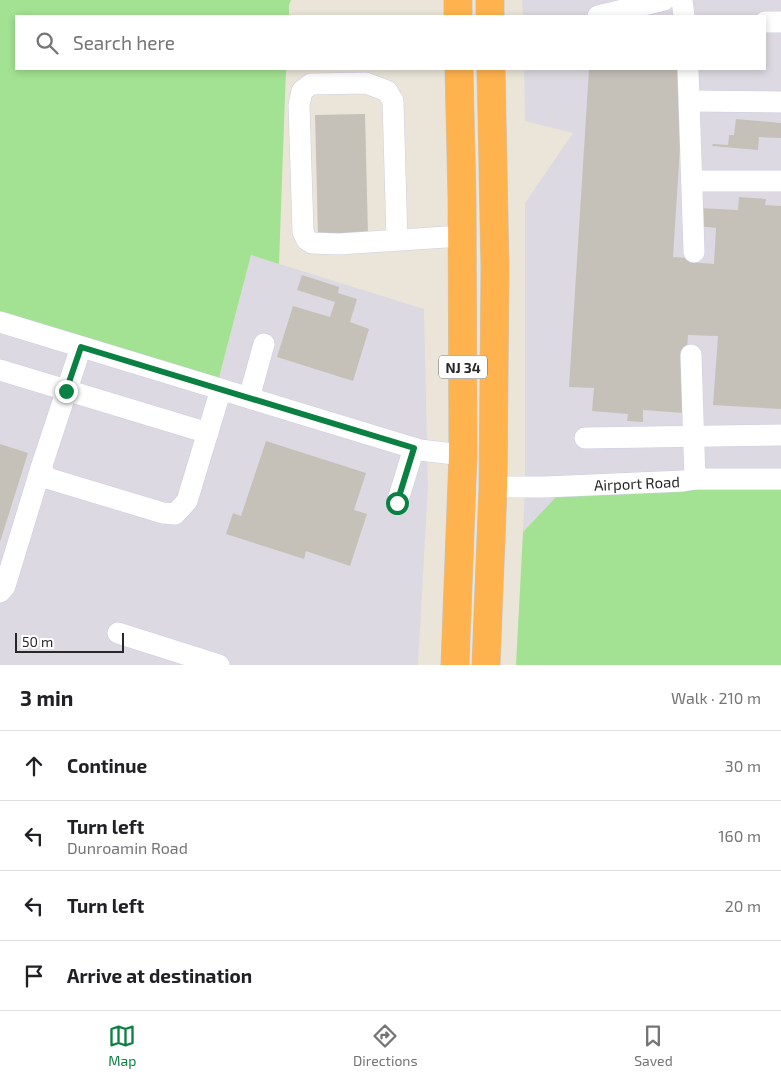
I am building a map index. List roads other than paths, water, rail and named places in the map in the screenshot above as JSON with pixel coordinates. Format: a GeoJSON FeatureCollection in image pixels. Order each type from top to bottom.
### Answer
{"type":"FeatureCollection","features":[{"type":"Feature","properties":{"kind":"highway"},"geometry":{"type":"LineString","coordinates":[[458,0],[458,15]]}},
{"type":"Feature","properties":{"kind":"highway"},"geometry":{"type":"LineString","coordinates":[[490,0],[490,15]]}},
{"type":"Feature","properties":{"kind":"highway","name":"NJ 34"},"geometry":{"type":"LineString","coordinates":[[455,665],[463,455],[459,70]]}},
{"type":"Feature","properties":{"kind":"highway","name":"NJ 34"},"geometry":{"type":"LineString","coordinates":[[486,665],[493,487],[495,268],[491,70]]}},
{"type":"Feature","properties":{"kind":"street"},"geometry":{"type":"LineString","coordinates":[[602,15],[664,0]]}},
{"type":"Feature","properties":{"kind":"street"},"geometry":{"type":"LineString","coordinates":[[682,0],[684,15]]}},
{"type":"Feature","properties":{"kind":"street"},"geometry":{"type":"LineString","coordinates":[[766,22],[781,22]]}},
{"type":"Feature","properties":{"kind":"street"},"geometry":{"type":"LineString","coordinates":[[688,70],[694,252]]}},
{"type":"Feature","properties":{"kind":"street"},"geometry":{"type":"LineString","coordinates":[[388,241],[393,101],[387,91],[366,83],[311,84],[302,91],[299,105],[303,232],[307,240],[312,243],[339,244],[388,241],[462,236]]}},
{"type":"Feature","properties":{"kind":"street"},"geometry":{"type":"LineString","coordinates":[[690,102],[781,102]]}},
{"type":"Feature","properties":{"kind":"street"},"geometry":{"type":"LineString","coordinates":[[692,181],[781,181]]}},
{"type":"Feature","properties":{"kind":"street"},"geometry":{"type":"LineString","coordinates":[[0,322],[414,448],[463,455]]}},
{"type":"Feature","properties":{"kind":"street"},"geometry":{"type":"LineString","coordinates":[[249,398],[264,344]]}},
{"type":"Feature","properties":{"kind":"street"},"geometry":{"type":"LineString","coordinates":[[0,592],[5,586],[81,347]]}},
{"type":"Feature","properties":{"kind":"street"},"geometry":{"type":"LineString","coordinates":[[691,355],[696,479]]}},
{"type":"Feature","properties":{"kind":"street"},"geometry":{"type":"LineString","coordinates":[[0,370],[208,433]]}},
{"type":"Feature","properties":{"kind":"street"},"geometry":{"type":"LineString","coordinates":[[41,468],[47,478],[163,513],[175,514],[187,501],[221,390]]}},
{"type":"Feature","properties":{"kind":"street"},"geometry":{"type":"LineString","coordinates":[[586,438],[781,435]]}},
{"type":"Feature","properties":{"kind":"street"},"geometry":{"type":"LineString","coordinates":[[397,503],[414,448]]}},
{"type":"Feature","properties":{"kind":"street","name":"Airport Road"},"geometry":{"type":"LineString","coordinates":[[493,487],[565,486],[696,479],[781,479]]}},
{"type":"Feature","properties":{"kind":"street"},"geometry":{"type":"LineString","coordinates":[[118,633],[219,665]]}}]}
